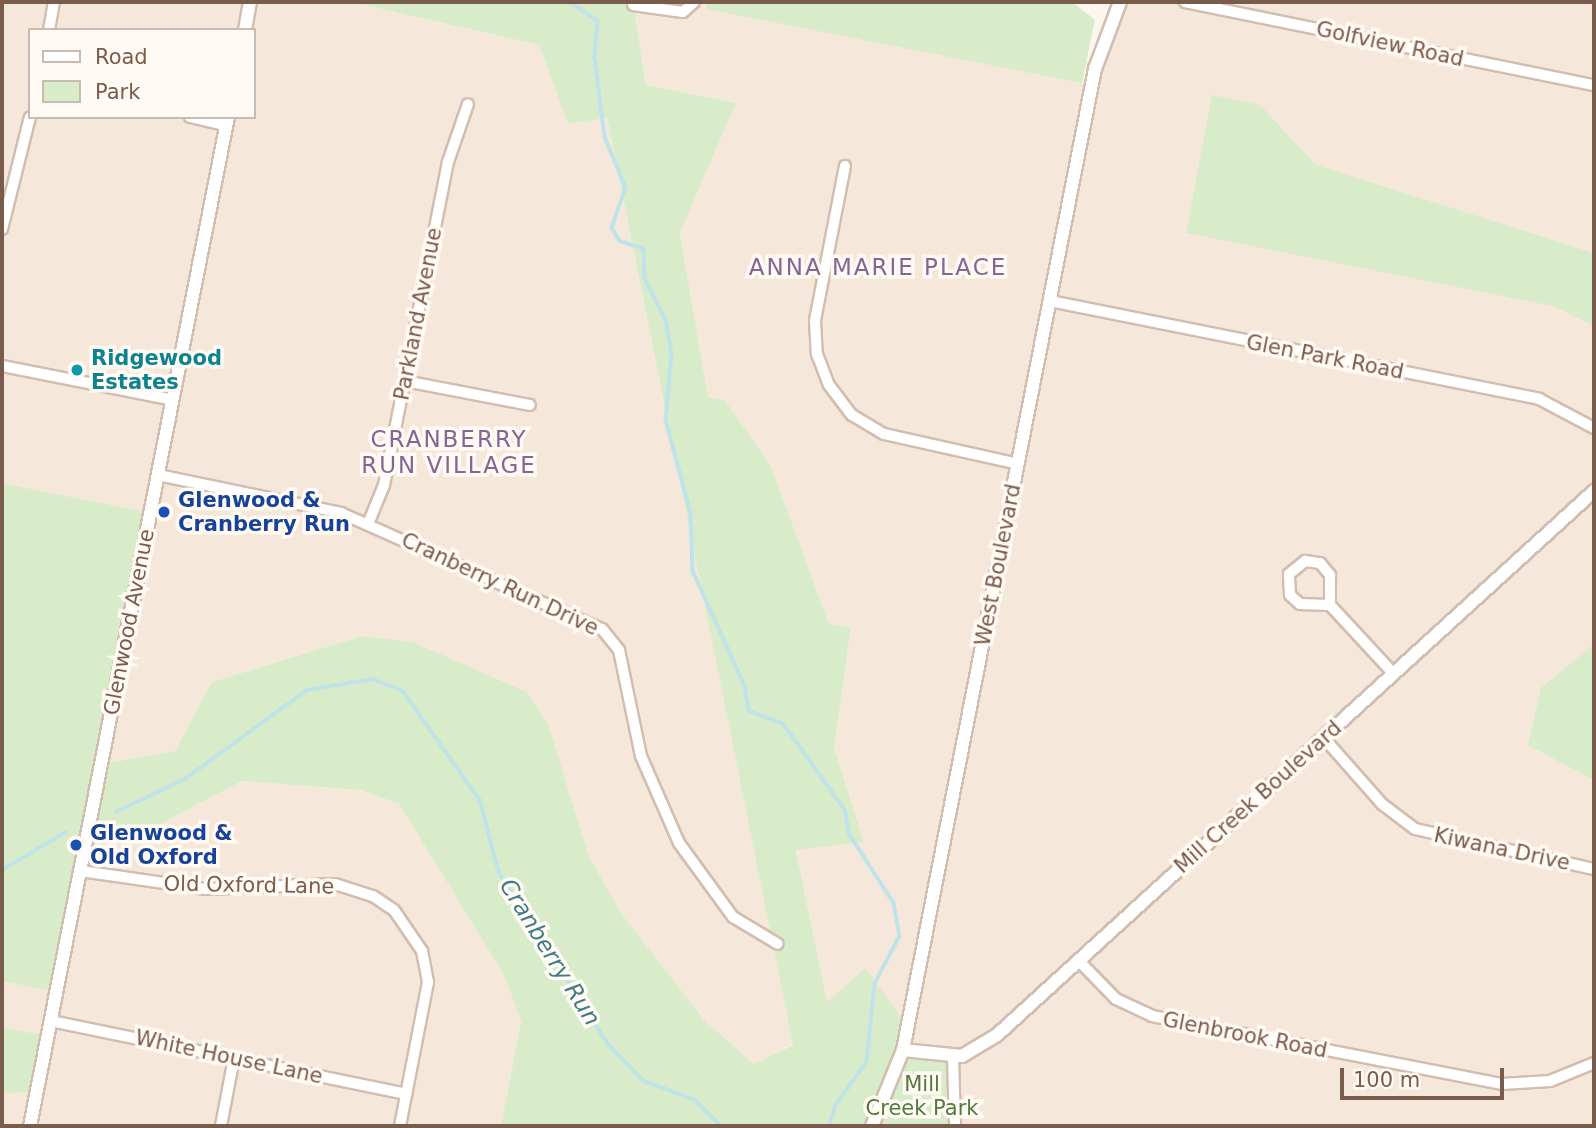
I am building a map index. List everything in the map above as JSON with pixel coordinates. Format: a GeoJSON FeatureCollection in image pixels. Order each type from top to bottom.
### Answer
{"type":"FeatureCollection","features":[{"type":"Feature","properties":{"kind":"street"},"geometry":{"type":"LineString","coordinates":[[49,28],[54,2]]}},
{"type":"Feature","properties":{"kind":"street"},"geometry":{"type":"LineString","coordinates":[[245,28],[250,2]]}},
{"type":"Feature","properties":{"kind":"street","name":"West Boulevard"},"geometry":{"type":"LineString","coordinates":[[872,1126],[902,1050],[1096,69],[1119,2]]}},
{"type":"Feature","properties":{"kind":"street","name":"Golfview Road"},"geometry":{"type":"LineString","coordinates":[[1185,2],[1594,85]]}},
{"type":"Feature","properties":{"kind":"street"},"geometry":{"type":"LineString","coordinates":[[633,5],[683,12],[693,4]]}},
{"type":"Feature","properties":{"kind":"street","name":"Parkland Avenue"},"geometry":{"type":"LineString","coordinates":[[368,524],[384,485],[448,162],[468,104]]}},
{"type":"Feature","properties":{"kind":"street"},"geometry":{"type":"LineString","coordinates":[[2,226],[29,119]]}},
{"type":"Feature","properties":{"kind":"street"},"geometry":{"type":"LineString","coordinates":[[208,119],[227,121]]}},
{"type":"Feature","properties":{"kind":"street","name":"Glenwood Avenue"},"geometry":{"type":"LineString","coordinates":[[30,1126],[227,121]]}},
{"type":"Feature","properties":{"kind":"street"},"geometry":{"type":"LineString","coordinates":[[845,166],[815,320],[817,354],[829,386],[852,415],[884,434],[1018,464]]}},
{"type":"Feature","properties":{"kind":"street","name":"Glen Park Road"},"geometry":{"type":"LineString","coordinates":[[1050,300],[1539,399],[1594,428]]}},
{"type":"Feature","properties":{"kind":"street"},"geometry":{"type":"LineString","coordinates":[[2,366],[173,400]]}},
{"type":"Feature","properties":{"kind":"street"},"geometry":{"type":"LineString","coordinates":[[405,381],[530,405]]}},
{"type":"Feature","properties":{"kind":"street","name":"Cranberry Run Drive"},"geometry":{"type":"LineString","coordinates":[[158,475],[310,505],[368,524],[609,635],[618,650],[641,756],[679,843],[733,917],[779,944]]}},
{"type":"Feature","properties":{"kind":"street","name":"Mill Creek Boulevard"},"geometry":{"type":"LineString","coordinates":[[953,1057],[996,1035],[1594,491]]}},
{"type":"Feature","properties":{"kind":"street"},"geometry":{"type":"LineString","coordinates":[[1330,605],[1295,600],[1287,580],[1294,567],[1313,561],[1327,569],[1330,605],[1393,673]]}},
{"type":"Feature","properties":{"kind":"street","name":"Kiwana Drive"},"geometry":{"type":"LineString","coordinates":[[1323,737],[1382,804],[1415,828],[1454,842],[1594,869]]}},
{"type":"Feature","properties":{"kind":"street","name":"Old Oxford Lane"},"geometry":{"type":"LineString","coordinates":[[80,871],[206,889],[335,884],[379,899],[407,925],[427,971],[400,1126]]}},
{"type":"Feature","properties":{"kind":"street","name":"Glenbrook Road"},"geometry":{"type":"LineString","coordinates":[[1079,961],[1116,999],[1152,1017],[1502,1084],[1550,1081],[1594,1063]]}},
{"type":"Feature","properties":{"kind":"street","name":"White House Lane"},"geometry":{"type":"LineString","coordinates":[[51,1021],[407,1094]]}},
{"type":"Feature","properties":{"kind":"street"},"geometry":{"type":"LineString","coordinates":[[902,1050],[953,1057],[955,1126]]}},
{"type":"Feature","properties":{"kind":"street"},"geometry":{"type":"LineString","coordinates":[[220,1126],[234,1058]]}},
{"type":"Feature","properties":{"kind":"shaded area"},"geometry":{"type":"Polygon","coordinates":[[[2,2],[351,2],[539,45],[568,124],[607,118],[793,1044],[754,1065],[706,1022],[621,913],[588,854],[549,726],[527,692],[413,642],[362,636],[212,682],[175,751],[101,764],[151,513],[2,483],[2,2]]]}},
{"type":"Feature","properties":{"kind":"shaded area"},"geometry":{"type":"Polygon","coordinates":[[[633,2],[694,2],[1092,84],[1120,2],[1594,2],[1594,1126],[956,1126],[903,1050],[865,968],[827,1003],[796,849],[864,841],[834,747],[851,629],[829,624],[771,466],[725,400],[708,397],[680,233],[736,103],[646,85],[633,2]]]}},
{"type":"Feature","properties":{"kind":"shaded area"},"geometry":{"type":"Polygon","coordinates":[[[242,781],[360,790],[399,804],[504,975],[521,1021],[501,1126],[2,1126],[2,981],[57,991],[87,839],[145,832],[242,781]]]}},
{"type":"Feature","properties":{"kind":"green space","name":"Mill Creek Park"},"geometry":{"type":"Polygon","coordinates":[[[351,2],[633,2],[646,85],[736,103],[680,233],[708,397],[725,400],[771,466],[829,624],[851,628],[834,747],[864,842],[796,850],[827,1002],[865,968],[907,1025],[903,1049],[953,1057],[956,1126],[501,1126],[521,1021],[504,975],[399,804],[360,790],[242,781],[145,832],[87,839],[57,992],[2,981],[2,483],[151,513],[102,764],[175,751],[212,682],[362,636],[413,642],[527,692],[549,726],[588,854],[621,913],[706,1022],[754,1064],[793,1045],[607,118],[568,124],[539,45],[351,2]]]}},
{"type":"Feature","properties":{"kind":"green space"},"geometry":{"type":"Polygon","coordinates":[[[707,2],[1072,2],[1095,20],[1082,83],[706,9],[707,2]]]}},
{"type":"Feature","properties":{"kind":"green space"},"geometry":{"type":"Polygon","coordinates":[[[1212,95],[1260,105],[1316,165],[1594,253],[1594,326],[1553,306],[1186,233],[1212,95]]]}},
{"type":"Feature","properties":{"kind":"green space"},"geometry":{"type":"Polygon","coordinates":[[[1594,644],[1594,780],[1528,745],[1541,688],[1594,644]]]}},
{"type":"Feature","properties":{"kind":"green space"},"geometry":{"type":"Polygon","coordinates":[[[2,1028],[48,1036],[37,1092],[2,1093],[2,1028]]]}},
{"type":"Feature","properties":{"kind":"waterway"},"geometry":{"type":"LineString","coordinates":[[570,2],[598,21],[595,58],[605,137],[626,188],[612,228],[620,241],[644,249],[645,279],[666,320],[672,353],[666,420],[691,514],[693,571],[745,686],[749,711],[782,723],[791,734],[845,810],[850,835],[894,903],[900,936],[875,984],[867,1062],[836,1105],[830,1126]]}},
{"type":"Feature","properties":{"kind":"waterway","name":"Cranberry Run"},"geometry":{"type":"LineString","coordinates":[[116,812],[185,779],[307,690],[372,679],[403,691],[480,800],[499,872],[608,1044],[644,1081],[695,1100],[721,1126]]}},
{"type":"Feature","properties":{"kind":"waterway","name":"Cranberry Run"},"geometry":{"type":"LineString","coordinates":[[2,870],[66,832]]}},
{"type":"Feature","properties":{"kind":"place","name":"Ridgewood Estates"},"geometry":{"type":"Point","coordinates":[77,370]}},
{"type":"Feature","properties":{"kind":"place","name":"Glenwood & Cranberry Run"},"geometry":{"type":"Point","coordinates":[164,512]}},
{"type":"Feature","properties":{"kind":"place","name":"Glenwood & Old Oxford"},"geometry":{"type":"Point","coordinates":[76,845]}},
{"type":"Feature","properties":{"kind":"district","name":"ANNA MARIE PLACE"},"geometry":{"type":"Point","coordinates":[878,267]}},
{"type":"Feature","properties":{"kind":"district","name":"CRANBERRY RUN VILLAGE"},"geometry":{"type":"Point","coordinates":[449,452]}}]}
